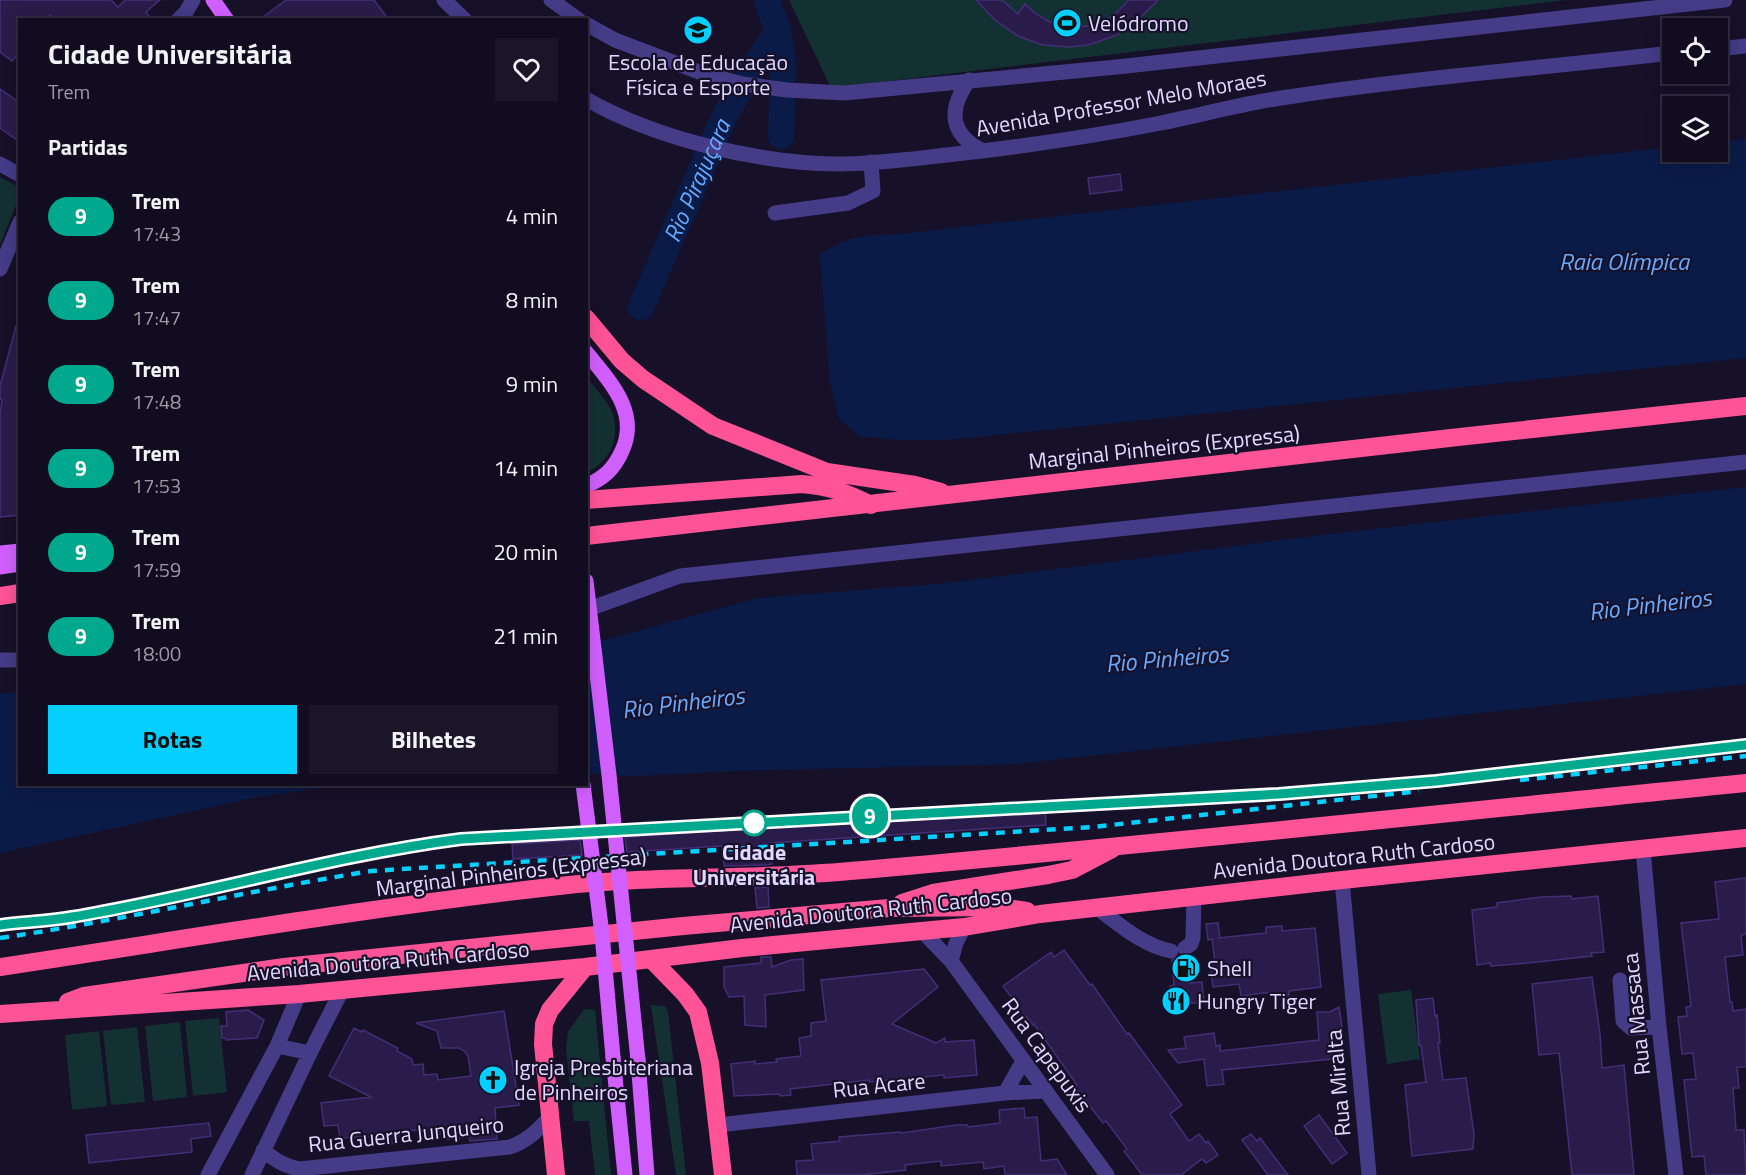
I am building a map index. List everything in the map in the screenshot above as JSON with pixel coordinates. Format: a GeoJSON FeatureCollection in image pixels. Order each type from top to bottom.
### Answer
{"type":"FeatureCollection","features":[{"type":"Feature","properties":{"kind":"highway"},"geometry":{"type":"LineString","coordinates":[[588,320],[622,361],[643,379],[713,426],[827,472],[915,485],[952,494]]}},
{"type":"Feature","properties":{"kind":"highway","name":"Marginal Pinheiros (Expressa)"},"geometry":{"type":"LineString","coordinates":[[588,536],[1746,406]]}},
{"type":"Feature","properties":{"kind":"highway"},"geometry":{"type":"LineString","coordinates":[[588,500],[801,484],[836,489],[871,505]]}},
{"type":"Feature","properties":{"kind":"highway"},"geometry":{"type":"LineString","coordinates":[[0,596],[18,593]]}},
{"type":"Feature","properties":{"kind":"highway","name":"Marginal Pinheiros (Expressa)"},"geometry":{"type":"LineString","coordinates":[[0,966],[560,886],[641,879],[819,874],[1746,783]]}},
{"type":"Feature","properties":{"kind":"highway","name":"Avenida Doutora Ruth Cardoso"},"geometry":{"type":"LineString","coordinates":[[0,1014],[299,994],[585,967],[964,927],[1040,914],[1342,880],[1746,838]]}},
{"type":"Feature","properties":{"kind":"highway"},"geometry":{"type":"LineString","coordinates":[[890,908],[933,893],[1072,870],[1117,846]]}},
{"type":"Feature","properties":{"kind":"highway"},"geometry":{"type":"LineString","coordinates":[[40,1012],[84,996],[284,967],[576,936],[890,908],[999,907],[1040,914]]}},
{"type":"Feature","properties":{"kind":"highway"},"geometry":{"type":"LineString","coordinates":[[651,959],[685,994],[698,1012],[710,1063],[723,1175]]}},
{"type":"Feature","properties":{"kind":"highway"},"geometry":{"type":"LineString","coordinates":[[556,1175],[543,1044],[544,1024],[550,1010],[585,967]]}},
{"type":"Feature","properties":{"kind":"main road"},"geometry":{"type":"LineString","coordinates":[[213,0],[226,18]]}},
{"type":"Feature","properties":{"kind":"main road"},"geometry":{"type":"LineString","coordinates":[[588,355],[622,402],[628,417],[629,430],[627,442],[612,471],[602,479],[588,485]]}},
{"type":"Feature","properties":{"kind":"main road"},"geometry":{"type":"LineString","coordinates":[[0,553],[18,551]]}},
{"type":"Feature","properties":{"kind":"main road"},"geometry":{"type":"LineString","coordinates":[[0,567],[18,564]]}},
{"type":"Feature","properties":{"kind":"main road"},"geometry":{"type":"LineString","coordinates":[[588,598],[609,775],[638,1060],[647,1175]]}},
{"type":"Feature","properties":{"kind":"main road"},"geometry":{"type":"LineString","coordinates":[[583,786],[602,934],[625,1175]]}},
{"type":"Feature","properties":{"kind":"street"},"geometry":{"type":"LineString","coordinates":[[180,18],[193,0]]}},
{"type":"Feature","properties":{"kind":"street"},"geometry":{"type":"LineString","coordinates":[[444,0],[463,18]]}},
{"type":"Feature","properties":{"kind":"street"},"geometry":{"type":"LineString","coordinates":[[551,0],[576,18]]}},
{"type":"Feature","properties":{"kind":"street","name":"Avenida Professor Melo Moraes"},"geometry":{"type":"LineString","coordinates":[[588,25],[615,40],[699,72],[742,84],[787,90],[844,93],[1117,67],[1725,0]]}},
{"type":"Feature","properties":{"kind":"street"},"geometry":{"type":"LineString","coordinates":[[1728,48],[1746,46]]}},
{"type":"Feature","properties":{"kind":"street","name":"Avenida Professor Melo Moraes"},"geometry":{"type":"LineString","coordinates":[[588,100],[617,117],[652,130],[744,154],[836,164],[983,151],[1070,140],[1278,98],[1358,87],[1662,55]]}},
{"type":"Feature","properties":{"kind":"street"},"geometry":{"type":"LineString","coordinates":[[969,80],[956,101],[955,123],[965,139],[983,151]]}},
{"type":"Feature","properties":{"kind":"street"},"geometry":{"type":"LineString","coordinates":[[775,213],[848,203],[865,195],[873,190],[871,162]]}},
{"type":"Feature","properties":{"kind":"street"},"geometry":{"type":"LineString","coordinates":[[0,164],[18,174]]}},
{"type":"Feature","properties":{"kind":"street"},"geometry":{"type":"LineString","coordinates":[[0,269],[18,227]]}},
{"type":"Feature","properties":{"kind":"street"},"geometry":{"type":"LineString","coordinates":[[588,609],[680,576],[1746,462]]}},
{"type":"Feature","properties":{"kind":"street"},"geometry":{"type":"LineString","coordinates":[[0,660],[18,660]]}},
{"type":"Feature","properties":{"kind":"street","name":"Rua Massaca"},"geometry":{"type":"LineString","coordinates":[[1643,849],[1659,1027],[1676,1175]]}},
{"type":"Feature","properties":{"kind":"street","name":"Rua Miralta"},"geometry":{"type":"LineString","coordinates":[[1342,880],[1369,1175]]}},
{"type":"Feature","properties":{"kind":"street"},"geometry":{"type":"LineString","coordinates":[[1097,908],[1138,939],[1161,949],[1178,950],[1191,944],[1193,938],[1194,897]]}},
{"type":"Feature","properties":{"kind":"street"},"geometry":{"type":"LineString","coordinates":[[951,961],[964,927]]}},
{"type":"Feature","properties":{"kind":"street","name":"Rua Capepuxis"},"geometry":{"type":"LineString","coordinates":[[922,931],[951,961],[1107,1175]]}},
{"type":"Feature","properties":{"kind":"street"},"geometry":{"type":"LineString","coordinates":[[1620,980],[1623,1021],[1631,1028],[1659,1027]]}},
{"type":"Feature","properties":{"kind":"street"},"geometry":{"type":"LineString","coordinates":[[252,1175],[342,990]]}},
{"type":"Feature","properties":{"kind":"street"},"geometry":{"type":"LineString","coordinates":[[208,1175],[277,1046],[299,994]]}},
{"type":"Feature","properties":{"kind":"street"},"geometry":{"type":"LineString","coordinates":[[277,1046],[310,1053]]}},
{"type":"Feature","properties":{"kind":"street"},"geometry":{"type":"LineString","coordinates":[[1005,1093],[1023,1061]]}},
{"type":"Feature","properties":{"kind":"street","name":"Rua Acare"},"geometry":{"type":"LineString","coordinates":[[718,1125],[1005,1093],[1046,1091]]}},
{"type":"Feature","properties":{"kind":"street","name":"Rua Guerra Junqueiro"},"geometry":{"type":"LineString","coordinates":[[263,1150],[287,1167],[299,1168],[510,1147],[528,1138],[549,1118]]}},
{"type":"Feature","properties":{"kind":"green space"},"geometry":{"type":"Polygon","coordinates":[[[789,0],[1565,0],[831,88],[789,0]]]}},
{"type":"Feature","properties":{"kind":"green space"},"geometry":{"type":"Polygon","coordinates":[[[0,177],[18,186],[18,200],[0,245],[0,177]]]}},
{"type":"Feature","properties":{"kind":"green space"},"geometry":{"type":"Polygon","coordinates":[[[588,379],[609,406],[615,425],[615,435],[609,453],[596,467],[588,471],[588,379]]]}},
{"type":"Feature","properties":{"kind":"green space"},"geometry":{"type":"Polygon","coordinates":[[[1411,990],[1420,1059],[1387,1064],[1378,994],[1411,990]]]}},
{"type":"Feature","properties":{"kind":"green space"},"geometry":{"type":"Polygon","coordinates":[[[651,1005],[665,1006],[668,1012],[686,1175],[676,1175],[651,1005]]]}},
{"type":"Feature","properties":{"kind":"green space"},"geometry":{"type":"Polygon","coordinates":[[[584,1009],[595,1010],[611,1175],[595,1175],[589,1121],[574,1121],[566,1048],[568,1032],[584,1009]]]}},
{"type":"Feature","properties":{"kind":"green space"},"geometry":{"type":"Polygon","coordinates":[[[219,1018],[227,1092],[193,1096],[185,1021],[219,1018]]]}},
{"type":"Feature","properties":{"kind":"green space"},"geometry":{"type":"Polygon","coordinates":[[[180,1022],[187,1097],[153,1101],[145,1026],[180,1022]]]}},
{"type":"Feature","properties":{"kind":"green space"},"geometry":{"type":"Polygon","coordinates":[[[137,1027],[145,1102],[111,1105],[103,1031],[137,1027]]]}},
{"type":"Feature","properties":{"kind":"green space"},"geometry":{"type":"Polygon","coordinates":[[[99,1031],[107,1106],[72,1110],[65,1035],[99,1031]]]}},
{"type":"Feature","properties":{"kind":"water"},"geometry":{"type":"Polygon","coordinates":[[[753,0],[780,0],[788,20],[796,65],[770,65],[769,39],[753,0]]]}},
{"type":"Feature","properties":{"kind":"water","name":"Raia Olímpica"},"geometry":{"type":"Polygon","coordinates":[[[1746,139],[1746,358],[947,440],[898,440],[860,436],[839,419],[830,381],[820,255],[844,241],[872,235],[890,235],[1662,148],[1662,162],[1728,162],[1728,141],[1746,139]]]}},
{"type":"Feature","properties":{"kind":"water","name":"Rio Pinheiros"},"geometry":{"type":"Polygon","coordinates":[[[1746,487],[1746,684],[1015,764],[734,771],[637,776],[588,774],[588,645],[758,598],[948,583],[1321,535],[1746,487]]]}},
{"type":"Feature","properties":{"kind":"water"},"geometry":{"type":"Polygon","coordinates":[[[0,693],[18,693],[18,786],[335,786],[257,797],[0,853],[0,693]]]}},
{"type":"Feature","properties":{"kind":"building"},"geometry":{"type":"Polygon","coordinates":[[[0,0],[111,0],[118,7],[125,0],[160,0],[146,12],[150,18],[54,18],[50,15],[48,18],[18,18],[18,54],[12,61],[0,52],[0,0]]]}},
{"type":"Feature","properties":{"kind":"building"},"geometry":{"type":"Polygon","coordinates":[[[286,0],[374,0],[388,18],[262,18],[286,0]]]}},
{"type":"Feature","properties":{"kind":"building","name":"Velódromo"},"geometry":{"type":"Polygon","coordinates":[[[976,0],[1002,0],[1018,14],[1025,4],[1050,22],[1078,27],[1094,25],[1106,20],[1129,0],[1158,0],[1136,22],[1117,35],[1088,45],[1069,47],[1043,45],[1018,36],[995,20],[976,0]]]}},
{"type":"Feature","properties":{"kind":"building"},"geometry":{"type":"Polygon","coordinates":[[[0,89],[18,102],[18,141],[0,128],[0,89]]]}},
{"type":"Feature","properties":{"kind":"building"},"geometry":{"type":"Polygon","coordinates":[[[1120,174],[1122,190],[1090,194],[1088,178],[1120,174]]]}},
{"type":"Feature","properties":{"kind":"building"},"geometry":{"type":"Polygon","coordinates":[[[16,326],[18,326],[18,515],[0,517],[2,400],[0,399],[0,386],[16,326]]]}},
{"type":"Feature","properties":{"kind":"building"},"geometry":{"type":"Polygon","coordinates":[[[1045,810],[1046,825],[770,843],[772,864],[767,865],[724,866],[722,846],[627,852],[625,837],[1045,810]]]}},
{"type":"Feature","properties":{"kind":"building"},"geometry":{"type":"Polygon","coordinates":[[[580,840],[582,855],[513,859],[512,844],[580,840]]]}},
{"type":"Feature","properties":{"kind":"building"},"geometry":{"type":"Polygon","coordinates":[[[1746,878],[1746,934],[1741,935],[1743,955],[1725,957],[1733,1011],[1746,1009],[1746,1067],[1737,1067],[1739,1088],[1733,1088],[1736,1130],[1744,1130],[1746,1175],[1706,1175],[1704,1156],[1692,1157],[1684,1080],[1696,1079],[1693,1053],[1682,1054],[1678,1017],[1687,1016],[1686,1007],[1691,1006],[1681,923],[1719,919],[1715,882],[1746,878]]]}},
{"type":"Feature","properties":{"kind":"building"},"geometry":{"type":"Polygon","coordinates":[[[768,887],[769,907],[757,908],[755,888],[768,887]]]}},
{"type":"Feature","properties":{"kind":"building"},"geometry":{"type":"Polygon","coordinates":[[[1571,896],[1572,899],[1598,896],[1604,952],[1591,953],[1592,956],[1528,963],[1477,965],[1472,910],[1497,907],[1497,903],[1541,897],[1571,896]]]}},
{"type":"Feature","properties":{"kind":"building"},"geometry":{"type":"Polygon","coordinates":[[[1218,923],[1220,938],[1266,933],[1266,927],[1282,926],[1282,931],[1315,928],[1321,987],[1289,991],[1289,995],[1273,997],[1272,992],[1241,996],[1239,984],[1213,987],[1210,963],[1215,962],[1212,939],[1208,940],[1206,924],[1218,923]]]}},
{"type":"Feature","properties":{"kind":"building"},"geometry":{"type":"Polygon","coordinates":[[[1064,950],[1182,1105],[1170,1114],[1189,1141],[1199,1134],[1206,1143],[1208,1141],[1218,1155],[1206,1163],[1202,1159],[1181,1175],[1142,1175],[1124,1151],[1127,1149],[1106,1121],[1103,1123],[1075,1087],[1077,1085],[1034,1024],[1026,1016],[1017,1022],[1010,1012],[1018,1006],[1003,986],[1051,952],[1054,957],[1064,950]]]}},
{"type":"Feature","properties":{"kind":"building"},"geometry":{"type":"Polygon","coordinates":[[[1179,956],[1186,958],[1189,983],[1202,982],[1204,1002],[1172,1005],[1170,986],[1174,985],[1172,960],[1179,956]]]}},
{"type":"Feature","properties":{"kind":"building"},"geometry":{"type":"Polygon","coordinates":[[[761,957],[771,957],[772,967],[791,960],[803,959],[804,990],[765,995],[766,1027],[745,1025],[744,996],[729,997],[724,987],[724,967],[761,963],[761,957]]]}},
{"type":"Feature","properties":{"kind":"building"},"geometry":{"type":"Polygon","coordinates":[[[924,969],[938,987],[892,1024],[936,1043],[945,1038],[945,1042],[974,1040],[977,1075],[944,1078],[944,1075],[869,1082],[869,1080],[790,1089],[791,1095],[734,1096],[731,1064],[755,1061],[755,1064],[777,1062],[776,1059],[801,1056],[799,1038],[811,1036],[811,1023],[826,1021],[821,980],[924,969]]]}},
{"type":"Feature","properties":{"kind":"building"},"geometry":{"type":"Polygon","coordinates":[[[1592,977],[1602,1068],[1624,1065],[1634,1175],[1572,1175],[1559,1053],[1539,1055],[1532,984],[1592,977]]]}},
{"type":"Feature","properties":{"kind":"building"},"geometry":{"type":"Polygon","coordinates":[[[1433,998],[1435,1016],[1437,1015],[1443,1080],[1466,1078],[1474,1134],[1473,1149],[1412,1156],[1405,1085],[1426,1082],[1421,1045],[1419,1045],[1416,1000],[1433,998]]]}},
{"type":"Feature","properties":{"kind":"building"},"geometry":{"type":"Polygon","coordinates":[[[1339,1007],[1343,1034],[1330,1035],[1332,1059],[1222,1070],[1224,1084],[1207,1086],[1204,1059],[1178,1063],[1168,1050],[1186,1048],[1184,1037],[1214,1033],[1216,1046],[1220,1045],[1220,1051],[1319,1040],[1317,1012],[1330,1012],[1339,1007]]]}},
{"type":"Feature","properties":{"kind":"building"},"geometry":{"type":"Polygon","coordinates":[[[248,1010],[264,1020],[257,1038],[226,1040],[222,1038],[221,1026],[227,1026],[226,1012],[248,1010]]]}},
{"type":"Feature","properties":{"kind":"building"},"geometry":{"type":"Polygon","coordinates":[[[504,1011],[519,1105],[495,1108],[497,1139],[470,1141],[469,1137],[447,1139],[446,1133],[420,1136],[419,1130],[403,1131],[392,1144],[381,1145],[380,1136],[340,1138],[338,1125],[324,1126],[321,1103],[371,1097],[329,1076],[354,1028],[362,1032],[363,1030],[398,1048],[397,1051],[412,1059],[413,1065],[423,1064],[424,1075],[437,1074],[438,1080],[471,1076],[468,1056],[459,1048],[441,1048],[437,1031],[416,1023],[504,1011]]]}},
{"type":"Feature","properties":{"kind":"building"},"geometry":{"type":"Polygon","coordinates":[[[1024,1108],[1025,1118],[1037,1117],[1041,1161],[1057,1159],[1067,1175],[1005,1175],[1004,1166],[984,1169],[983,1162],[941,1166],[941,1161],[905,1165],[906,1170],[861,1175],[797,1175],[796,1161],[813,1160],[811,1144],[840,1141],[839,1137],[902,1133],[956,1125],[967,1125],[968,1127],[1000,1123],[999,1110],[1024,1108]]]}},
{"type":"Feature","properties":{"kind":"building"},"geometry":{"type":"Polygon","coordinates":[[[1319,1115],[1347,1153],[1332,1164],[1304,1126],[1319,1115]]]}},
{"type":"Feature","properties":{"kind":"building"},"geometry":{"type":"Polygon","coordinates":[[[209,1123],[211,1136],[191,1139],[192,1152],[89,1163],[86,1135],[209,1123]]]}},
{"type":"Feature","properties":{"kind":"building"},"geometry":{"type":"Polygon","coordinates":[[[1251,1134],[1257,1141],[1260,1138],[1288,1175],[1268,1175],[1242,1140],[1251,1134]]]}},
{"type":"Feature","properties":{"kind":"waterway","name":"Rio Pirajuçara"},"geometry":{"type":"LineString","coordinates":[[766,0],[778,29],[783,65],[781,136]]}},
{"type":"Feature","properties":{"kind":"waterway","name":"Rio Pirajuçara"},"geometry":{"type":"LineString","coordinates":[[641,307],[726,113],[778,29]]}},
{"type":"Feature","properties":{"kind":"railway"},"geometry":{"type":"LineString","coordinates":[[0,925],[63,918],[121,908],[363,855],[461,839],[1279,794],[1436,781],[1746,745]]}},
{"type":"Feature","properties":{"kind":"railway"},"geometry":{"type":"LineString","coordinates":[[1520,780],[1746,756]]}},
{"type":"Feature","properties":{"kind":"railway"},"geometry":{"type":"LineString","coordinates":[[0,938],[371,871],[1093,827],[1419,791]]}},
{"type":"Feature","properties":{"kind":"train","name":"9"},"geometry":{"type":"LineString","coordinates":[[0,925],[71,917],[393,849],[461,839],[1279,794],[1436,781],[1746,745]]}},
{"type":"Feature","properties":{"kind":"place","name":"Velódromo"},"geometry":{"type":"Point","coordinates":[1067,23]}},
{"type":"Feature","properties":{"kind":"place","name":"Escola de Educação Física e Esporte"},"geometry":{"type":"Point","coordinates":[698,30]}},
{"type":"Feature","properties":{"kind":"place","name":"Cidade Universitária"},"geometry":{"type":"Point","coordinates":[754,823]}},
{"type":"Feature","properties":{"kind":"place","name":"Shell"},"geometry":{"type":"Point","coordinates":[1186,968]}},
{"type":"Feature","properties":{"kind":"place","name":"Hungry Tiger"},"geometry":{"type":"Point","coordinates":[1176,1001]}},
{"type":"Feature","properties":{"kind":"place","name":"Igreja Presbiteriana de Pinheiros"},"geometry":{"type":"Point","coordinates":[493,1080]}}]}
